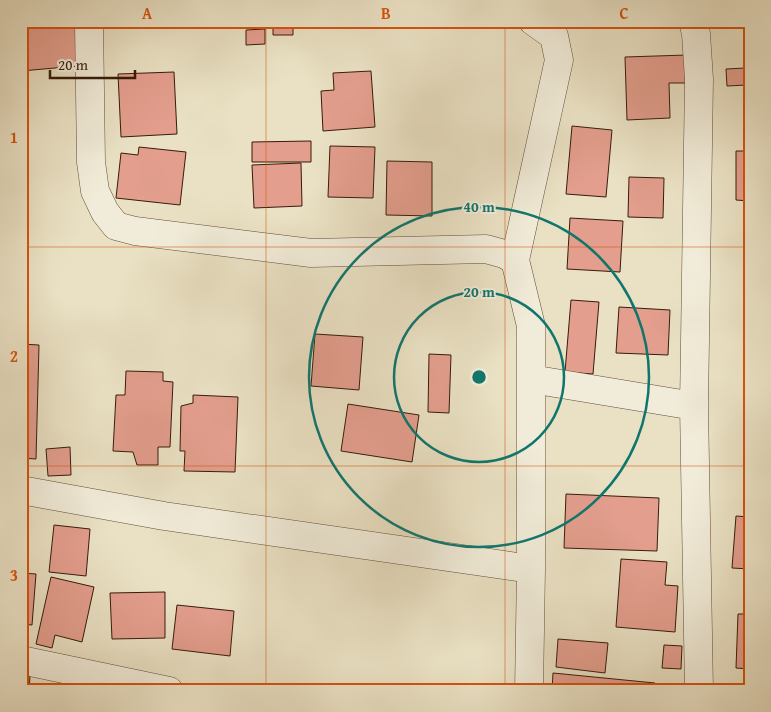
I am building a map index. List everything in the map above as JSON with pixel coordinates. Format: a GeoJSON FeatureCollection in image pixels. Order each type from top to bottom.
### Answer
{"type":"FeatureCollection","features":[{"type":"Feature","properties":{"kind":"street"},"geometry":{"type":"LineString","coordinates":[[88,21],[92,172],[95,191],[105,212],[116,226],[135,231],[311,253],[486,249],[504,254],[515,260]]}},
{"type":"Feature","properties":{"kind":"street"},"geometry":{"type":"LineString","coordinates":[[529,691],[532,326],[515,260],[560,60],[554,36],[533,21]]}},
{"type":"Feature","properties":{"kind":"street"},"geometry":{"type":"LineString","coordinates":[[693,21],[696,34],[699,79],[694,406],[699,691]]}},
{"type":"Feature","properties":{"kind":"street"},"geometry":{"type":"LineString","coordinates":[[531,379],[694,406]]}},
{"type":"Feature","properties":{"kind":"street"},"geometry":{"type":"LineString","coordinates":[[21,490],[164,516],[531,569]]}},
{"type":"Feature","properties":{"kind":"street"},"geometry":{"type":"LineString","coordinates":[[21,660],[169,691]]}},
{"type":"Feature","properties":{"kind":"building"},"geometry":{"type":"Polygon","coordinates":[[[21,21],[85,21],[89,65],[21,71],[21,21]]]}},
{"type":"Feature","properties":{"kind":"building"},"geometry":{"type":"Polygon","coordinates":[[[267,21],[300,21],[300,27],[293,27],[293,35],[273,35],[273,25],[267,24],[267,21]]]}},
{"type":"Feature","properties":{"kind":"building"},"geometry":{"type":"Polygon","coordinates":[[[450,21],[492,21],[492,23],[450,23],[450,21]]]}},
{"type":"Feature","properties":{"kind":"building"},"geometry":{"type":"Polygon","coordinates":[[[596,21],[667,21],[667,22],[596,26],[596,21]]]}},
{"type":"Feature","properties":{"kind":"building"},"geometry":{"type":"Polygon","coordinates":[[[265,29],[265,44],[246,45],[246,30],[265,29]]]}},
{"type":"Feature","properties":{"kind":"building"},"geometry":{"type":"Polygon","coordinates":[[[687,55],[688,83],[669,83],[670,118],[627,120],[625,57],[687,55]]]}},
{"type":"Feature","properties":{"kind":"building"},"geometry":{"type":"Polygon","coordinates":[[[745,68],[747,85],[727,86],[726,69],[745,68]]]}},
{"type":"Feature","properties":{"kind":"building"},"geometry":{"type":"Polygon","coordinates":[[[371,71],[375,127],[323,131],[321,91],[334,90],[333,73],[371,71]]]}},
{"type":"Feature","properties":{"kind":"building"},"geometry":{"type":"Polygon","coordinates":[[[174,72],[177,134],[121,137],[118,74],[174,72]]]}},
{"type":"Feature","properties":{"kind":"building"},"geometry":{"type":"Polygon","coordinates":[[[572,126],[612,130],[606,197],[566,194],[572,126]]]}},
{"type":"Feature","properties":{"kind":"building"},"geometry":{"type":"Polygon","coordinates":[[[311,141],[311,162],[252,162],[252,142],[311,141]]]}},
{"type":"Feature","properties":{"kind":"building"},"geometry":{"type":"Polygon","coordinates":[[[330,146],[375,147],[373,198],[328,197],[330,146]]]}},
{"type":"Feature","properties":{"kind":"building"},"geometry":{"type":"Polygon","coordinates":[[[139,147],[186,152],[180,205],[116,198],[121,153],[138,155],[139,147]]]}},
{"type":"Feature","properties":{"kind":"building"},"geometry":{"type":"Polygon","coordinates":[[[736,151],[750,151],[750,201],[736,200],[736,151]]]}},
{"type":"Feature","properties":{"kind":"building"},"geometry":{"type":"Polygon","coordinates":[[[387,161],[432,162],[432,216],[386,215],[387,161]]]}},
{"type":"Feature","properties":{"kind":"building"},"geometry":{"type":"Polygon","coordinates":[[[301,163],[302,206],[254,208],[252,165],[301,163]]]}},
{"type":"Feature","properties":{"kind":"building"},"geometry":{"type":"Polygon","coordinates":[[[629,177],[664,178],[663,218],[628,217],[629,177]]]}},
{"type":"Feature","properties":{"kind":"building"},"geometry":{"type":"Polygon","coordinates":[[[570,218],[623,221],[620,272],[567,269],[570,218]]]}},
{"type":"Feature","properties":{"kind":"building"},"geometry":{"type":"Polygon","coordinates":[[[571,300],[599,302],[593,374],[565,372],[571,300]]]}},
{"type":"Feature","properties":{"kind":"building"},"geometry":{"type":"Polygon","coordinates":[[[619,307],[670,310],[668,355],[616,353],[619,307]]]}},
{"type":"Feature","properties":{"kind":"building"},"geometry":{"type":"Polygon","coordinates":[[[315,334],[363,337],[359,390],[311,386],[315,334]]]}},
{"type":"Feature","properties":{"kind":"building"},"geometry":{"type":"Polygon","coordinates":[[[21,344],[39,345],[36,459],[21,458],[21,344]]]}},
{"type":"Feature","properties":{"kind":"building"},"geometry":{"type":"Polygon","coordinates":[[[429,354],[451,355],[449,413],[428,412],[429,354]]]}},
{"type":"Feature","properties":{"kind":"building"},"geometry":{"type":"Polygon","coordinates":[[[126,371],[163,372],[163,381],[173,382],[170,447],[158,447],[158,465],[137,465],[133,452],[113,451],[116,395],[125,395],[126,371]]]}},
{"type":"Feature","properties":{"kind":"building"},"geometry":{"type":"Polygon","coordinates":[[[193,395],[238,397],[235,472],[184,471],[185,451],[180,451],[181,406],[193,403],[193,395]]]}},
{"type":"Feature","properties":{"kind":"building"},"geometry":{"type":"Polygon","coordinates":[[[348,404],[419,415],[412,462],[341,451],[348,404]]]}},
{"type":"Feature","properties":{"kind":"building"},"geometry":{"type":"Polygon","coordinates":[[[70,447],[71,475],[48,476],[46,449],[70,447]]]}},
{"type":"Feature","properties":{"kind":"building"},"geometry":{"type":"Polygon","coordinates":[[[566,494],[659,498],[657,551],[564,548],[566,494]]]}},
{"type":"Feature","properties":{"kind":"building"},"geometry":{"type":"Polygon","coordinates":[[[736,516],[750,517],[750,569],[732,568],[736,516]]]}},
{"type":"Feature","properties":{"kind":"building"},"geometry":{"type":"Polygon","coordinates":[[[54,525],[90,529],[86,576],[49,572],[54,525]]]}},
{"type":"Feature","properties":{"kind":"building"},"geometry":{"type":"Polygon","coordinates":[[[621,559],[667,562],[665,585],[678,586],[675,632],[616,627],[621,559]]]}},
{"type":"Feature","properties":{"kind":"building"},"geometry":{"type":"Polygon","coordinates":[[[21,573],[36,574],[32,625],[21,624],[21,573]]]}},
{"type":"Feature","properties":{"kind":"building"},"geometry":{"type":"Polygon","coordinates":[[[51,577],[94,587],[82,642],[55,635],[52,648],[36,644],[51,577]]]}},
{"type":"Feature","properties":{"kind":"building"},"geometry":{"type":"Polygon","coordinates":[[[165,592],[165,638],[112,639],[110,593],[165,592]]]}},
{"type":"Feature","properties":{"kind":"building"},"geometry":{"type":"Polygon","coordinates":[[[177,605],[234,611],[230,656],[172,649],[177,605]]]}},
{"type":"Feature","properties":{"kind":"building"},"geometry":{"type":"Polygon","coordinates":[[[738,614],[750,614],[750,669],[736,668],[738,614]]]}},
{"type":"Feature","properties":{"kind":"building"},"geometry":{"type":"Polygon","coordinates":[[[558,639],[608,643],[605,673],[556,667],[558,639]]]}},
{"type":"Feature","properties":{"kind":"building"},"geometry":{"type":"Polygon","coordinates":[[[664,645],[682,646],[681,669],[662,668],[664,645]]]}},
{"type":"Feature","properties":{"kind":"building"},"geometry":{"type":"Polygon","coordinates":[[[553,673],[655,683],[655,691],[552,691],[553,673]]]}},
{"type":"Feature","properties":{"kind":"building"},"geometry":{"type":"Polygon","coordinates":[[[21,675],[30,676],[29,691],[21,691],[21,675]]]}}]}
